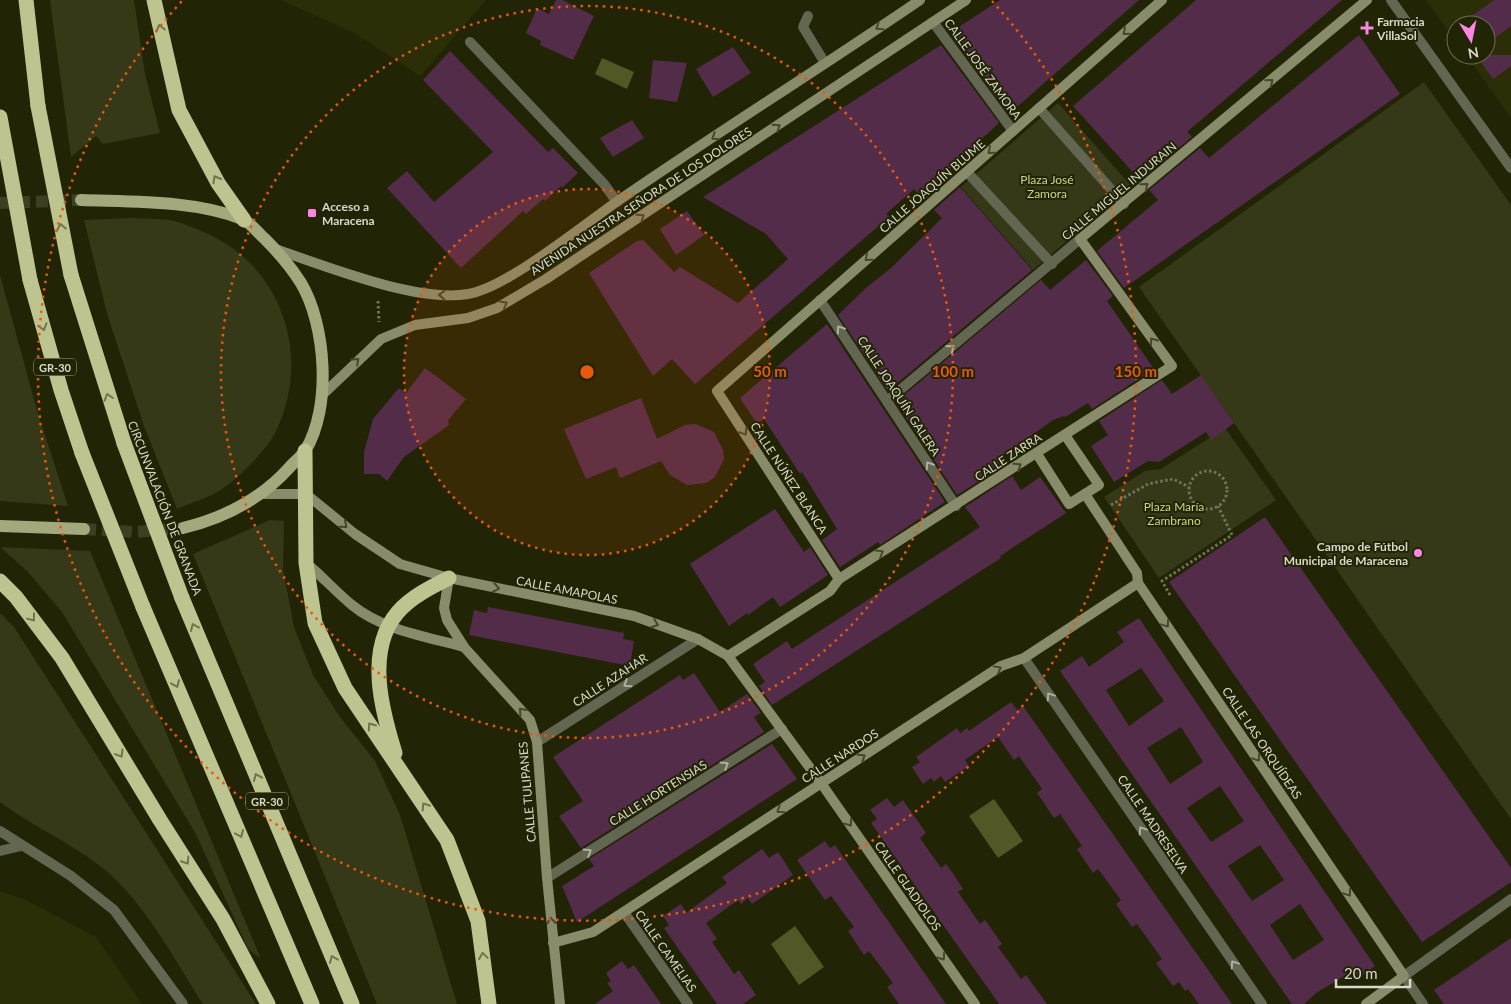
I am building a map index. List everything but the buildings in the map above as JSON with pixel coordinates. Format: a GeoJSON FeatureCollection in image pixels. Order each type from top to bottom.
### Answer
{"type":"FeatureCollection","features":[{"type":"Feature","properties":{"kind":"highway","name":"CIRCUNVALACIÓN DE GRANADA"},"geometry":{"type":"LineString","coordinates":[[26,0],[38,106],[71,275],[124,443],[182,598],[352,1004]]}},
{"type":"Feature","properties":{"kind":"highway"},"geometry":{"type":"LineString","coordinates":[[154,0],[179,110],[218,183],[244,220]]}},
{"type":"Feature","properties":{"kind":"highway","name":"GR-30"},"geometry":{"type":"LineString","coordinates":[[0,117],[30,280],[61,390],[82,453],[143,607],[312,1004]]}},
{"type":"Feature","properties":{"kind":"highway"},"geometry":{"type":"LineString","coordinates":[[305,451],[306,563],[316,623],[341,680],[447,840],[478,921],[490,1004]]}},
{"type":"Feature","properties":{"kind":"highway"},"geometry":{"type":"LineString","coordinates":[[399,766],[386,720],[377,672],[379,659],[389,625],[398,612],[425,590],[449,578]]}},
{"type":"Feature","properties":{"kind":"highway"},"geometry":{"type":"LineString","coordinates":[[0,581],[16,596],[62,658],[160,820],[223,919],[268,1004]]}},
{"type":"Feature","properties":{"kind":"main road"},"geometry":{"type":"LineString","coordinates":[[81,200],[161,202],[244,220],[275,249],[301,284],[312,309],[321,348],[322,396],[315,424],[305,451],[261,494],[236,510],[208,522],[183,528]]}},
{"type":"Feature","properties":{"kind":"main road"},"geometry":{"type":"LineString","coordinates":[[0,526],[84,529]]}},
{"type":"Feature","properties":{"kind":"street","name":"AVENIDA NUESTRA SEÑORA DE LOS DOLORES"},"geometry":{"type":"LineString","coordinates":[[275,249],[378,283],[438,296],[470,294],[506,278],[920,0]]}},
{"type":"Feature","properties":{"kind":"street","name":"AVENIDA NUESTRA SEÑORA DE LOS DOLORES"},"geometry":{"type":"LineString","coordinates":[[322,396],[381,339],[415,325],[468,318],[497,308],[546,279],[966,0]]}},
{"type":"Feature","properties":{"kind":"street","name":"CALLE JOAQUÍN BLUME"},"geometry":{"type":"LineString","coordinates":[[717,391],[1162,0]]}},
{"type":"Feature","properties":{"kind":"street","name":"CALLE MIGUEL INDURAIN"},"geometry":{"type":"LineString","coordinates":[[887,401],[1367,0]]}},
{"type":"Feature","properties":{"kind":"street"},"geometry":{"type":"LineString","coordinates":[[1391,0],[1511,168]]}},
{"type":"Feature","properties":{"kind":"street"},"geometry":{"type":"LineString","coordinates":[[808,16],[803,27],[825,64]]}},
{"type":"Feature","properties":{"kind":"street","name":"CALLE JOSÉ ZAMORA"},"geometry":{"type":"LineString","coordinates":[[933,22],[1014,131]]}},
{"type":"Feature","properties":{"kind":"street","name":"AVENIDA NUESTRA SEÑORA DE LOS DOLORES"},"geometry":{"type":"LineString","coordinates":[[470,42],[604,184],[617,202]]}},
{"type":"Feature","properties":{"kind":"street"},"geometry":{"type":"LineString","coordinates":[[1039,108],[1124,204]]}},
{"type":"Feature","properties":{"kind":"street"},"geometry":{"type":"LineString","coordinates":[[967,172],[1052,264]]}},
{"type":"Feature","properties":{"kind":"street","name":"CALLE ZARRA"},"geometry":{"type":"LineString","coordinates":[[728,656],[830,591],[839,579],[956,506],[1172,366],[1080,239]]}},
{"type":"Feature","properties":{"kind":"street","name":"CALLE JOAQUÍN GALERA"},"geometry":{"type":"LineString","coordinates":[[820,300],[956,506]]}},
{"type":"Feature","properties":{"kind":"street","name":"CALLE NÚÑEZ BLANCA"},"geometry":{"type":"LineString","coordinates":[[717,391],[839,579]]}},
{"type":"Feature","properties":{"kind":"street"},"geometry":{"type":"LineString","coordinates":[[1037,454],[1069,504],[1099,485],[1066,435]]}},
{"type":"Feature","properties":{"kind":"street"},"geometry":{"type":"LineString","coordinates":[[261,494],[306,494]]}},
{"type":"Feature","properties":{"kind":"street","name":"CALLE AMAPOLAS"},"geometry":{"type":"LineString","coordinates":[[306,494],[355,534],[400,564],[449,578],[634,616],[698,639],[728,656],[821,783]]}},
{"type":"Feature","properties":{"kind":"street","name":"CALLE LAS ORQUÍDEAS"},"geometry":{"type":"LineString","coordinates":[[1085,494],[1137,573],[1138,583],[1423,1004]]}},
{"type":"Feature","properties":{"kind":"street"},"geometry":{"type":"LineString","coordinates":[[306,563],[352,606],[370,618],[464,648]]}},
{"type":"Feature","properties":{"kind":"street","name":"CALLE TULIPANES"},"geometry":{"type":"LineString","coordinates":[[449,578],[444,608],[445,616],[464,648],[530,720],[536,742],[560,1004]]}},
{"type":"Feature","properties":{"kind":"street","name":"CALLE NARDOS"},"geometry":{"type":"LineString","coordinates":[[553,943],[592,932],[1001,666],[1024,658],[1138,583]]}},
{"type":"Feature","properties":{"kind":"street","name":"CALLE AZAHAR"},"geometry":{"type":"LineString","coordinates":[[536,742],[698,639]]}},
{"type":"Feature","properties":{"kind":"street","name":"CALLE MADRESELVA"},"geometry":{"type":"LineString","coordinates":[[1024,658],[1262,1004]]}},
{"type":"Feature","properties":{"kind":"street","name":"CALLE HORTENSIAS"},"geometry":{"type":"LineString","coordinates":[[547,878],[782,729]]}},
{"type":"Feature","properties":{"kind":"street","name":"CALLE GLADIOLOS"},"geometry":{"type":"LineString","coordinates":[[821,783],[975,1004]]}},
{"type":"Feature","properties":{"kind":"street"},"geometry":{"type":"LineString","coordinates":[[0,831],[71,876],[114,910],[183,1004]]}},
{"type":"Feature","properties":{"kind":"street"},"geometry":{"type":"LineString","coordinates":[[0,850],[21,846]]}},
{"type":"Feature","properties":{"kind":"street"},"geometry":{"type":"LineString","coordinates":[[1366,1004],[1511,899]]}},
{"type":"Feature","properties":{"kind":"street","name":"CALLE CAMELIAS"},"geometry":{"type":"LineString","coordinates":[[624,912],[688,1004]]}},
{"type":"Feature","properties":{"kind":"path"},"geometry":{"type":"LineString","coordinates":[[377,298],[379,326]]}},
{"type":"Feature","properties":{"kind":"path"},"geometry":{"type":"LineString","coordinates":[[1213,471],[1219,474],[1227,484],[1228,491],[1226,497],[1218,506],[1206,509],[1195,504],[1191,499],[1189,487],[1195,476],[1201,472],[1213,471]]}},
{"type":"Feature","properties":{"kind":"path"},"geometry":{"type":"LineString","coordinates":[[1107,507],[1148,484],[1173,479],[1189,487]]}},
{"type":"Feature","properties":{"kind":"path"},"geometry":{"type":"LineString","coordinates":[[1170,595],[1162,581],[1232,535],[1218,506]]}},
{"type":"Feature","properties":{"kind":"shaded area"},"geometry":{"type":"Polygon","coordinates":[[[281,0],[486,0],[420,76],[356,34],[281,0]]]}},
{"type":"Feature","properties":{"kind":"shaded area"},"geometry":{"type":"Polygon","coordinates":[[[1426,0],[1511,0],[1511,118],[1473,65],[1496,65],[1496,15],[1446,15],[1446,28],[1426,0]]]}},
{"type":"Feature","properties":{"kind":"shaded area"},"geometry":{"type":"Polygon","coordinates":[[[602,58],[634,72],[627,89],[595,74],[602,58]]]}},
{"type":"Feature","properties":{"kind":"shaded area"},"geometry":{"type":"Polygon","coordinates":[[[994,799],[1023,841],[998,858],[969,816],[994,799]]]}},
{"type":"Feature","properties":{"kind":"shaded area"},"geometry":{"type":"Polygon","coordinates":[[[0,891],[26,900],[96,937],[142,1004],[0,1004],[0,891]]]}},
{"type":"Feature","properties":{"kind":"shaded area"},"geometry":{"type":"Polygon","coordinates":[[[795,926],[824,967],[799,985],[771,944],[795,926]]]}},
{"type":"Feature","properties":{"kind":"green space"},"geometry":{"type":"Polygon","coordinates":[[[50,0],[134,0],[145,74],[160,133],[103,144],[96,136],[71,157],[50,0]]]}},
{"type":"Feature","properties":{"kind":"green space","name":"Campo de Fútbol Municipal de Maracena"},"geometry":{"type":"Polygon","coordinates":[[[1424,82],[1511,205],[1511,819],[1139,287],[1424,82]]]}},
{"type":"Feature","properties":{"kind":"green space","name":"Plaza José Zamora"},"geometry":{"type":"Polygon","coordinates":[[[1058,103],[1131,186],[1033,270],[961,187],[1058,103]]]}},
{"type":"Feature","properties":{"kind":"green space"},"geometry":{"type":"Polygon","coordinates":[[[163,219],[177,222],[199,230],[227,245],[251,264],[269,287],[282,314],[290,342],[291,372],[287,402],[271,439],[250,464],[226,486],[209,496],[177,509],[144,426],[108,317],[84,220],[163,219]]]}},
{"type":"Feature","properties":{"kind":"green space"},"geometry":{"type":"Polygon","coordinates":[[[0,275],[38,414],[68,506],[0,501],[0,275]]]}},
{"type":"Feature","properties":{"kind":"green space","name":"Plaza María Zambrano"},"geometry":{"type":"Polygon","coordinates":[[[1225,428],[1276,500],[1159,578],[1104,497],[1145,471],[1161,469],[1225,428]]]}},
{"type":"Feature","properties":{"kind":"green space"},"geometry":{"type":"Polygon","coordinates":[[[270,520],[284,521],[283,569],[294,627],[313,675],[340,717],[375,761],[400,815],[457,1004],[377,1004],[193,554],[270,520]]]}},
{"type":"Feature","properties":{"kind":"green space"},"geometry":{"type":"Polygon","coordinates":[[[0,547],[90,551],[261,959],[248,949],[196,834],[62,612],[27,571],[0,547]]]}},
{"type":"Feature","properties":{"kind":"green space"},"geometry":{"type":"Polygon","coordinates":[[[0,613],[14,627],[256,1004],[203,1004],[144,912],[116,880],[88,857],[0,802],[0,613]]]}},
{"type":"Feature","properties":{"kind":"tunnel"},"geometry":{"type":"LineString","coordinates":[[0,203],[81,200]]}},
{"type":"Feature","properties":{"kind":"tunnel"},"geometry":{"type":"LineString","coordinates":[[84,529],[135,532],[183,528]]}},
{"type":"Feature","properties":{"kind":"place","name":"Farmacia VillaSol"},"geometry":{"type":"Point","coordinates":[1367,28]}},
{"type":"Feature","properties":{"kind":"place","name":"Acceso a Maracena"},"geometry":{"type":"Point","coordinates":[312,213]}},
{"type":"Feature","properties":{"kind":"place","name":"Campo de Fútbol Municipal de Maracena"},"geometry":{"type":"Point","coordinates":[1418,553]}}]}
